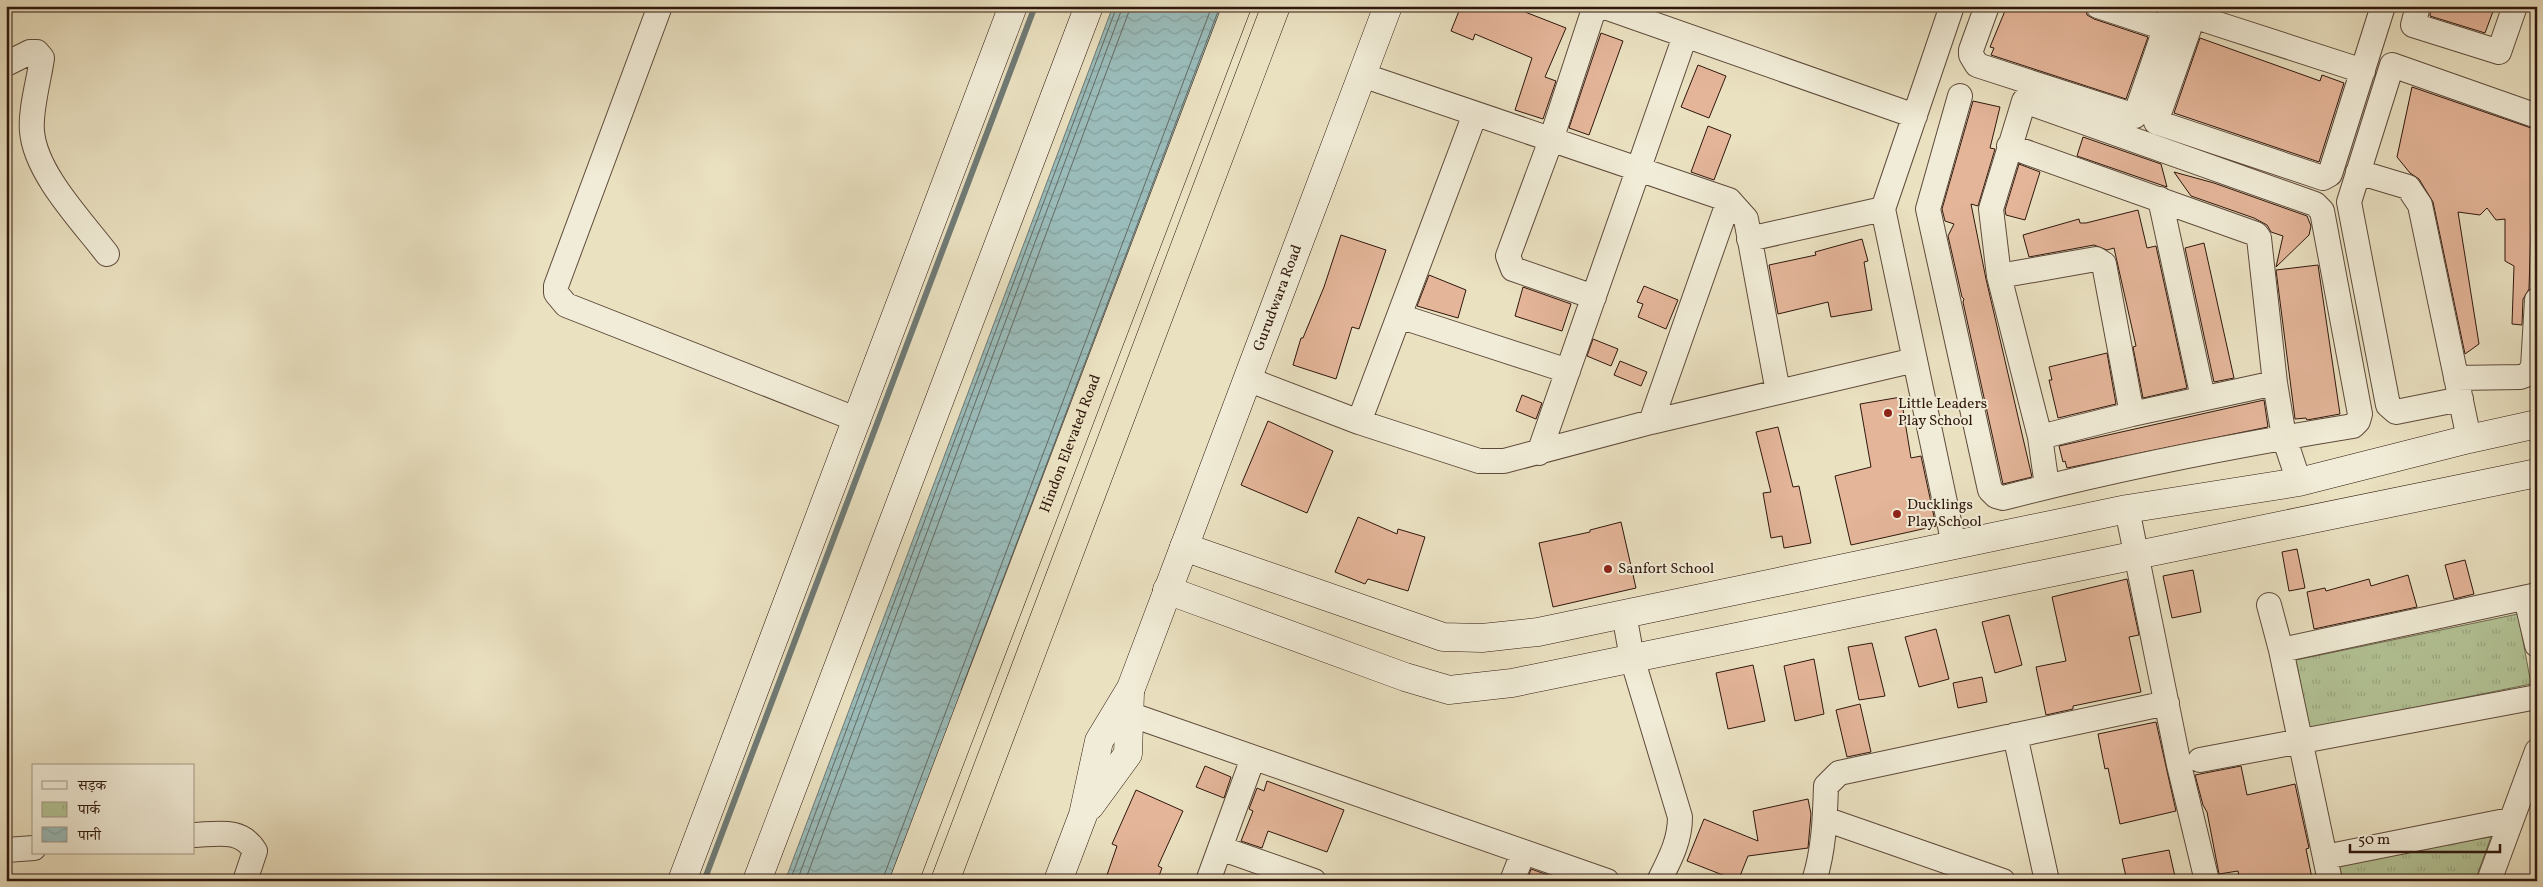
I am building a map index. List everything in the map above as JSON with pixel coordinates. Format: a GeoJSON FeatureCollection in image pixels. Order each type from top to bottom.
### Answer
{"type":"FeatureCollection","features":[{"type":"Feature","properties":{"kind":"highway","name":"Hindon Elevated Road"},"geometry":{"type":"LineString","coordinates":[[904,881],[1237,6]]}},
{"type":"Feature","properties":{"kind":"highway"},"geometry":{"type":"LineString","coordinates":[[945,881],[1276,6]]}},
{"type":"Feature","properties":{"kind":"street"},"geometry":{"type":"LineString","coordinates":[[660,6],[556,286],[556,293],[566,305],[858,420]]}},
{"type":"Feature","properties":{"kind":"street"},"geometry":{"type":"LineString","coordinates":[[682,881],[770,645],[858,420],[1013,6]]}},
{"type":"Feature","properties":{"kind":"street"},"geometry":{"type":"LineString","coordinates":[[757,881],[1088,6]]}},
{"type":"Feature","properties":{"kind":"street","name":"Gurudwara Road"},"geometry":{"type":"LineString","coordinates":[[1058,881],[1083,815],[1099,741],[1130,701],[1167,590],[1388,6]]}},
{"type":"Feature","properties":{"kind":"street"},"geometry":{"type":"LineString","coordinates":[[1594,297],[1513,269],[1508,256],[1551,140],[1595,6]]}},
{"type":"Feature","properties":{"kind":"street"},"geometry":{"type":"LineString","coordinates":[[1602,6],[1915,116]]}},
{"type":"Feature","properties":{"kind":"street"},"geometry":{"type":"LineString","coordinates":[[1952,6],[1883,209],[1954,545]]}},
{"type":"Feature","properties":{"kind":"street"},"geometry":{"type":"LineString","coordinates":[[1987,6],[1971,50],[1978,65],[2135,116],[2165,28],[2188,9]]}},
{"type":"Feature","properties":{"kind":"street"},"geometry":{"type":"LineString","coordinates":[[2098,6],[2165,28]]}},
{"type":"Feature","properties":{"kind":"street"},"geometry":{"type":"LineString","coordinates":[[2188,9],[2156,122],[2323,178],[2330,174],[2383,6]]}},
{"type":"Feature","properties":{"kind":"street"},"geometry":{"type":"LineString","coordinates":[[2418,6],[2412,25],[2499,52],[2515,6]]}},
{"type":"Feature","properties":{"kind":"street"},"geometry":{"type":"LineString","coordinates":[[2188,9],[2363,71]]}},
{"type":"Feature","properties":{"kind":"street"},"geometry":{"type":"LineString","coordinates":[[1539,453],[1685,36]]}},
{"type":"Feature","properties":{"kind":"street"},"geometry":{"type":"LineString","coordinates":[[6,64],[30,52],[36,52],[42,58],[32,128],[35,144],[50,178],[106,254]]}},
{"type":"Feature","properties":{"kind":"street"},"geometry":{"type":"LineString","coordinates":[[2537,116],[2392,65],[2349,202],[2388,405],[2396,412],[2458,389],[2528,374],[2533,367],[2537,300]]}},
{"type":"Feature","properties":{"kind":"street"},"geometry":{"type":"LineString","coordinates":[[1362,75],[1729,200],[1746,219],[1778,392]]}},
{"type":"Feature","properties":{"kind":"street"},"geometry":{"type":"LineString","coordinates":[[1960,96],[1928,209],[1990,490],[1996,496],[2003,498],[2048,486],[2284,437],[2353,426],[2358,421],[2360,414],[2320,207],[2024,101],[1991,209],[1999,276],[2040,437],[2048,486]]}},
{"type":"Feature","properties":{"kind":"street"},"geometry":{"type":"LineString","coordinates":[[1358,422],[1475,114]]}},
{"type":"Feature","properties":{"kind":"street"},"geometry":{"type":"LineString","coordinates":[[2009,146],[2252,231],[2259,238],[2275,383],[2284,437],[2299,482]]}},
{"type":"Feature","properties":{"kind":"street"},"geometry":{"type":"LineString","coordinates":[[2358,172],[2408,188],[2420,205],[2469,438]]}},
{"type":"Feature","properties":{"kind":"street"},"geometry":{"type":"LineString","coordinates":[[2160,199],[2203,398]]}},
{"type":"Feature","properties":{"kind":"street"},"geometry":{"type":"LineString","coordinates":[[1651,422],[1729,200]]}},
{"type":"Feature","properties":{"kind":"street"},"geometry":{"type":"LineString","coordinates":[[1749,239],[1883,209]]}},
{"type":"Feature","properties":{"kind":"street"},"geometry":{"type":"LineString","coordinates":[[1999,276],[2096,260],[2104,264],[2132,414]]}},
{"type":"Feature","properties":{"kind":"street"},"geometry":{"type":"LineString","coordinates":[[1399,316],[1568,371]]}},
{"type":"Feature","properties":{"kind":"street"},"geometry":{"type":"LineString","coordinates":[[1247,379],[1358,422],[1479,461],[1504,461],[1651,422],[1915,360]]}},
{"type":"Feature","properties":{"kind":"street"},"geometry":{"type":"LineString","coordinates":[[2040,437],[2132,414],[2275,383]]}},
{"type":"Feature","properties":{"kind":"street"},"geometry":{"type":"LineString","coordinates":[[1184,547],[1443,637],[1482,638],[1538,632],[2127,509],[2299,482],[2469,438],[2537,424]]}},
{"type":"Feature","properties":{"kind":"street"},"geometry":{"type":"LineString","coordinates":[[1167,590],[1405,677],[1450,690],[1512,682],[2537,473]]}},
{"type":"Feature","properties":{"kind":"street"},"geometry":{"type":"LineString","coordinates":[[2127,509],[2167,703],[2207,881]]}},
{"type":"Feature","properties":{"kind":"street"},"geometry":{"type":"LineString","coordinates":[[2281,650],[2532,596],[2537,645]]}},
{"type":"Feature","properties":{"kind":"street"},"geometry":{"type":"LineString","coordinates":[[2269,605],[2281,650],[2330,881]]}},
{"type":"Feature","properties":{"kind":"street"},"geometry":{"type":"LineString","coordinates":[[1624,614],[1632,658],[1680,817],[1680,831],[1676,847],[1659,881]]}},
{"type":"Feature","properties":{"kind":"street"},"geometry":{"type":"LineString","coordinates":[[2200,760],[2537,697]]}},
{"type":"Feature","properties":{"kind":"street"},"geometry":{"type":"LineString","coordinates":[[1130,701],[1253,758],[1607,881]]}},
{"type":"Feature","properties":{"kind":"street"},"geometry":{"type":"LineString","coordinates":[[1814,881],[1820,864],[1825,819],[1826,786],[1839,773],[2167,703]]}},
{"type":"Feature","properties":{"kind":"street"},"geometry":{"type":"LineString","coordinates":[[2016,735],[2047,881]]}},
{"type":"Feature","properties":{"kind":"street"},"geometry":{"type":"LineString","coordinates":[[2489,881],[2537,751]]}},
{"type":"Feature","properties":{"kind":"street"},"geometry":{"type":"LineString","coordinates":[[1208,881],[1253,758]]}},
{"type":"Feature","properties":{"kind":"street"},"geometry":{"type":"LineString","coordinates":[[1825,819],[2003,881]]}},
{"type":"Feature","properties":{"kind":"street"},"geometry":{"type":"LineString","coordinates":[[2325,857],[2510,820]]}},
{"type":"Feature","properties":{"kind":"street"},"geometry":{"type":"LineString","coordinates":[[195,835],[233,833],[250,843],[255,851],[245,881]]}},
{"type":"Feature","properties":{"kind":"street"},"geometry":{"type":"LineString","coordinates":[[6,850],[32,848]]}},
{"type":"Feature","properties":{"kind":"street"},"geometry":{"type":"LineString","coordinates":[[1220,848],[1314,881]]}},
{"type":"Feature","properties":{"kind":"street"},"geometry":{"type":"LineString","coordinates":[[1512,881],[1523,853]]}},
{"type":"Feature","properties":{"kind":"green space"},"geometry":{"type":"Polygon","coordinates":[[[2518,614],[2531,684],[2309,729],[2296,660],[2518,614]]]}},
{"type":"Feature","properties":{"kind":"green space"},"geometry":{"type":"Polygon","coordinates":[[[2491,837],[2475,881],[2338,881],[2335,861],[2491,837]]]}},
{"type":"Feature","properties":{"kind":"water"},"geometry":{"type":"Polygon","coordinates":[[[1113,6],[1232,6],[900,881],[785,881],[1113,6]]]}},
{"type":"Feature","properties":{"kind":"building"},"geometry":{"type":"Polygon","coordinates":[[[1461,6],[1504,6],[1519,12],[1520,10],[1566,28],[1545,77],[1556,81],[1543,119],[1515,110],[1532,58],[1475,34],[1473,40],[1451,31],[1461,6]]]}},
{"type":"Feature","properties":{"kind":"building"},"geometry":{"type":"Polygon","coordinates":[[[2007,6],[2085,6],[2087,15],[2094,19],[2148,37],[2126,99],[1991,55],[1994,48],[1990,47],[2007,6]]]}},
{"type":"Feature","properties":{"kind":"building"},"geometry":{"type":"Polygon","coordinates":[[[2431,6],[2495,6],[2485,33],[2430,16],[2431,6]]]}},
{"type":"Feature","properties":{"kind":"building"},"geometry":{"type":"Polygon","coordinates":[[[1601,33],[1623,41],[1589,135],[1569,128],[1601,33]]]}},
{"type":"Feature","properties":{"kind":"building"},"geometry":{"type":"Polygon","coordinates":[[[2200,38],[2320,81],[2322,75],[2344,83],[2319,162],[2174,113],[2200,38]]]}},
{"type":"Feature","properties":{"kind":"building"},"geometry":{"type":"Polygon","coordinates":[[[1698,65],[1726,76],[1709,118],[1681,107],[1698,65]]]}},
{"type":"Feature","properties":{"kind":"building"},"geometry":{"type":"Polygon","coordinates":[[[2412,87],[2534,129],[2529,289],[2523,299],[2522,325],[2512,324],[2514,266],[2505,261],[2505,219],[2496,220],[2487,208],[2480,215],[2458,212],[2479,344],[2465,354],[2433,202],[2419,179],[2410,173],[2397,157],[2412,87]]]}},
{"type":"Feature","properties":{"kind":"building"},"geometry":{"type":"Polygon","coordinates":[[[1973,101],[2000,107],[1990,148],[1995,149],[1978,206],[1971,204],[1986,279],[2032,477],[2003,484],[1963,302],[1964,299],[1948,236],[1954,224],[1945,221],[1942,209],[1973,101]]]}},
{"type":"Feature","properties":{"kind":"building"},"geometry":{"type":"Polygon","coordinates":[[[1708,126],[1731,135],[1714,180],[1691,172],[1708,126]]]}},
{"type":"Feature","properties":{"kind":"building"},"geometry":{"type":"Polygon","coordinates":[[[2083,137],[2161,164],[2167,187],[2077,156],[2083,137]]]}},
{"type":"Feature","properties":{"kind":"building"},"geometry":{"type":"Polygon","coordinates":[[[2019,164],[2040,172],[2025,220],[2006,215],[2005,210],[2019,164]]]}},
{"type":"Feature","properties":{"kind":"building"},"geometry":{"type":"Polygon","coordinates":[[[2174,172],[2214,183],[2307,216],[2311,226],[2309,235],[2276,267],[2283,236],[2271,232],[2267,225],[2254,218],[2191,196],[2174,172]]]}},
{"type":"Feature","properties":{"kind":"building"},"geometry":{"type":"Polygon","coordinates":[[[2138,210],[2147,248],[2156,246],[2187,388],[2143,398],[2133,347],[2136,346],[2114,248],[2107,250],[2094,245],[2029,257],[2023,235],[2079,219],[2080,223],[2086,223],[2138,210]]]}},
{"type":"Feature","properties":{"kind":"building"},"geometry":{"type":"Polygon","coordinates":[[[1341,235],[1386,250],[1359,329],[1352,327],[1336,379],[1293,365],[1301,338],[1303,338],[1324,287],[1341,235]]]}},
{"type":"Feature","properties":{"kind":"building"},"geometry":{"type":"Polygon","coordinates":[[[1862,239],[1868,261],[1864,262],[1872,310],[1831,317],[1828,302],[1778,314],[1769,265],[1816,255],[1815,252],[1862,239]]]}},
{"type":"Feature","properties":{"kind":"building"},"geometry":{"type":"Polygon","coordinates":[[[2204,243],[2234,378],[2214,382],[2185,248],[2204,243]]]}},
{"type":"Feature","properties":{"kind":"building"},"geometry":{"type":"Polygon","coordinates":[[[2318,265],[2340,414],[2307,420],[2306,418],[2295,419],[2276,270],[2318,265]]]}},
{"type":"Feature","properties":{"kind":"building"},"geometry":{"type":"Polygon","coordinates":[[[1429,275],[1466,290],[1458,318],[1417,306],[1429,275]]]}},
{"type":"Feature","properties":{"kind":"building"},"geometry":{"type":"Polygon","coordinates":[[[1644,286],[1678,300],[1666,329],[1638,317],[1643,304],[1637,302],[1644,286]]]}},
{"type":"Feature","properties":{"kind":"building"},"geometry":{"type":"Polygon","coordinates":[[[1523,287],[1571,304],[1562,331],[1515,316],[1523,287]]]}},
{"type":"Feature","properties":{"kind":"building"},"geometry":{"type":"Polygon","coordinates":[[[1593,339],[1618,349],[1611,366],[1587,356],[1593,339]]]}},
{"type":"Feature","properties":{"kind":"building"},"geometry":{"type":"Polygon","coordinates":[[[2107,353],[2116,404],[2058,418],[2049,380],[2052,380],[2049,367],[2107,353]]]}},
{"type":"Feature","properties":{"kind":"building"},"geometry":{"type":"Polygon","coordinates":[[[1620,361],[1647,372],[1641,386],[1614,375],[1620,361]]]}},
{"type":"Feature","properties":{"kind":"building"},"geometry":{"type":"Polygon","coordinates":[[[1522,395],[1542,403],[1536,419],[1516,411],[1522,395]]]}},
{"type":"Feature","properties":{"kind":"building"},"geometry":{"type":"Polygon","coordinates":[[[1901,397],[1911,458],[1921,456],[1936,526],[1851,545],[1835,476],[1871,467],[1860,404],[1901,397]]]}},
{"type":"Feature","properties":{"kind":"building"},"geometry":{"type":"Polygon","coordinates":[[[2264,400],[2268,427],[2067,468],[2065,461],[2063,462],[2059,446],[2264,400]]]}},
{"type":"Feature","properties":{"kind":"building"},"geometry":{"type":"Polygon","coordinates":[[[1268,421],[1333,451],[1307,513],[1241,485],[1268,421]]]}},
{"type":"Feature","properties":{"kind":"building"},"geometry":{"type":"Polygon","coordinates":[[[1778,427],[1793,487],[1799,486],[1811,543],[1784,548],[1782,536],[1771,538],[1763,493],[1771,492],[1756,432],[1778,427]]]}},
{"type":"Feature","properties":{"kind":"building"},"geometry":{"type":"Polygon","coordinates":[[[1358,517],[1397,534],[1398,529],[1425,537],[1408,591],[1368,579],[1365,584],[1335,572],[1358,517]]]}},
{"type":"Feature","properties":{"kind":"building"},"geometry":{"type":"Polygon","coordinates":[[[1621,522],[1636,588],[1553,607],[1539,543],[1590,532],[1590,530],[1621,522]]]}},
{"type":"Feature","properties":{"kind":"building"},"geometry":{"type":"Polygon","coordinates":[[[2297,549],[2305,588],[2289,591],[2282,552],[2297,549]]]}},
{"type":"Feature","properties":{"kind":"building"},"geometry":{"type":"Polygon","coordinates":[[[2465,560],[2474,594],[2454,599],[2445,565],[2465,560]]]}},
{"type":"Feature","properties":{"kind":"building"},"geometry":{"type":"Polygon","coordinates":[[[2193,570],[2201,612],[2172,618],[2163,576],[2193,570]]]}},
{"type":"Feature","properties":{"kind":"building"},"geometry":{"type":"Polygon","coordinates":[[[2408,575],[2417,607],[2314,629],[2307,592],[2325,588],[2326,591],[2369,579],[2371,586],[2408,575]]]}},
{"type":"Feature","properties":{"kind":"building"},"geometry":{"type":"Polygon","coordinates":[[[2127,579],[2139,635],[2129,637],[2141,692],[2073,706],[2073,709],[2046,715],[2036,667],[2066,661],[2052,597],[2127,579]]]}},
{"type":"Feature","properties":{"kind":"building"},"geometry":{"type":"Polygon","coordinates":[[[2009,615],[2022,665],[1995,673],[1982,622],[2009,615]]]}},
{"type":"Feature","properties":{"kind":"building"},"geometry":{"type":"Polygon","coordinates":[[[1936,629],[1949,679],[1919,687],[1905,637],[1936,629]]]}},
{"type":"Feature","properties":{"kind":"building"},"geometry":{"type":"Polygon","coordinates":[[[1872,643],[1885,696],[1859,700],[1848,647],[1872,643]]]}},
{"type":"Feature","properties":{"kind":"building"},"geometry":{"type":"Polygon","coordinates":[[[1814,659],[1824,714],[1795,721],[1784,666],[1814,659]]]}},
{"type":"Feature","properties":{"kind":"building"},"geometry":{"type":"Polygon","coordinates":[[[1753,665],[1765,721],[1728,729],[1716,673],[1753,665]]]}},
{"type":"Feature","properties":{"kind":"building"},"geometry":{"type":"Polygon","coordinates":[[[1982,677],[1987,702],[1958,708],[1953,683],[1982,677]]]}},
{"type":"Feature","properties":{"kind":"building"},"geometry":{"type":"Polygon","coordinates":[[[1860,704],[1871,752],[1847,757],[1836,710],[1860,704]]]}},
{"type":"Feature","properties":{"kind":"building"},"geometry":{"type":"Polygon","coordinates":[[[2156,722],[2176,811],[2120,824],[2108,768],[2105,769],[2098,734],[2156,722]]]}},
{"type":"Feature","properties":{"kind":"building"},"geometry":{"type":"Polygon","coordinates":[[[1205,766],[1231,777],[1224,798],[1196,787],[1205,766]]]}},
{"type":"Feature","properties":{"kind":"building"},"geometry":{"type":"Polygon","coordinates":[[[2241,766],[2247,795],[2295,784],[2309,848],[2306,849],[2312,878],[2301,881],[2240,881],[2238,871],[2219,874],[2207,812],[2203,805],[2195,775],[2241,766]]]}},
{"type":"Feature","properties":{"kind":"building"},"geometry":{"type":"Polygon","coordinates":[[[1267,781],[1344,810],[1327,852],[1268,831],[1262,848],[1241,841],[1253,811],[1249,809],[1257,788],[1264,791],[1267,781]]]}},
{"type":"Feature","properties":{"kind":"building"},"geometry":{"type":"Polygon","coordinates":[[[1136,790],[1183,811],[1158,866],[1162,868],[1157,881],[1123,881],[1107,875],[1117,846],[1112,844],[1136,790]]]}},
{"type":"Feature","properties":{"kind":"building"},"geometry":{"type":"Polygon","coordinates":[[[1808,799],[1811,814],[1808,848],[1748,856],[1738,881],[1687,861],[1704,819],[1758,841],[1753,811],[1808,799]]]}},
{"type":"Feature","properties":{"kind":"building"},"geometry":{"type":"Polygon","coordinates":[[[2169,850],[2176,881],[2127,881],[2122,859],[2169,850]]]}},
{"type":"Feature","properties":{"kind":"building"},"geometry":{"type":"Polygon","coordinates":[[[1531,869],[1565,881],[1527,881],[1531,869]]]}},
{"type":"Feature","properties":{"kind":"waterway"},"geometry":{"type":"LineString","coordinates":[[704,881],[1035,6]]}},
{"type":"Feature","properties":{"kind":"place","name":"Little Leaders Play School"},"geometry":{"type":"Point","coordinates":[1888,413]}},
{"type":"Feature","properties":{"kind":"place","name":"Ducklings Play School"},"geometry":{"type":"Point","coordinates":[1897,514]}},
{"type":"Feature","properties":{"kind":"place","name":"Sanfort School"},"geometry":{"type":"Point","coordinates":[1608,569]}}]}
